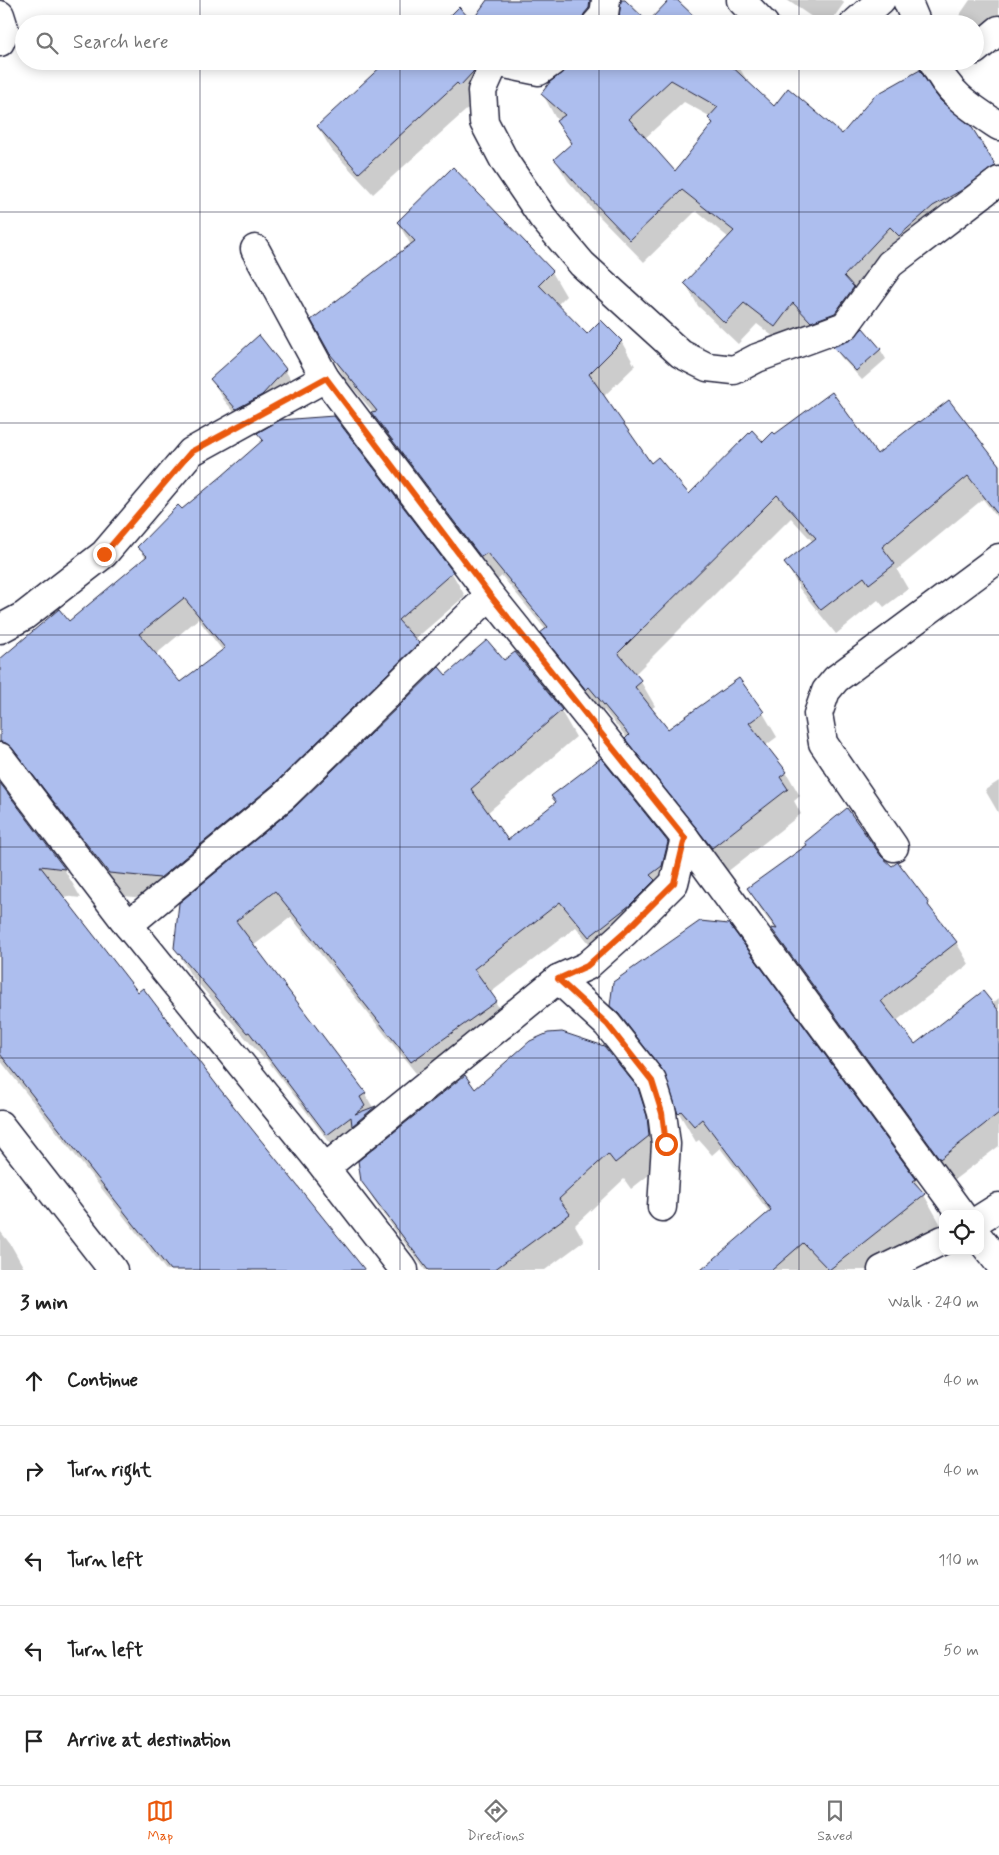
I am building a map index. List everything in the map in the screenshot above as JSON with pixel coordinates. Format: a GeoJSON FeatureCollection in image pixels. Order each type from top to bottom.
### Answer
{"type":"FeatureCollection","features":[{"type":"Feature","properties":{"kind":"street"},"geometry":{"type":"LineString","coordinates":[[604,15],[606,0]]}},
{"type":"Feature","properties":{"kind":"street"},"geometry":{"type":"LineString","coordinates":[[741,0],[755,15]]}},
{"type":"Feature","properties":{"kind":"street"},"geometry":{"type":"LineString","coordinates":[[864,15],[881,0]]}},
{"type":"Feature","properties":{"kind":"street"},"geometry":{"type":"LineString","coordinates":[[907,0],[913,15]]}},
{"type":"Feature","properties":{"kind":"street"},"geometry":{"type":"LineString","coordinates":[[0,15],[5,31],[0,42]]}},
{"type":"Feature","properties":{"kind":"street"},"geometry":{"type":"LineString","coordinates":[[984,42],[999,30]]}},
{"type":"Feature","properties":{"kind":"street"},"geometry":{"type":"LineString","coordinates":[[492,70],[482,92],[484,122],[505,162],[543,218],[582,264],[681,354],[707,367],[734,370],[757,358],[845,326],[890,264],[999,181]]}},
{"type":"Feature","properties":{"kind":"street"},"geometry":{"type":"LineString","coordinates":[[947,70],[961,101],[999,126]]}},
{"type":"Feature","properties":{"kind":"street"},"geometry":{"type":"LineString","coordinates":[[256,248],[326,378],[490,595],[685,838],[958,1210]]}},
{"type":"Feature","properties":{"kind":"street"},"geometry":{"type":"LineString","coordinates":[[0,629],[24,616],[104,554],[191,452],[326,378]]}},
{"type":"Feature","properties":{"kind":"street"},"geometry":{"type":"LineString","coordinates":[[894,847],[823,743],[818,714],[820,706],[826,690],[836,679],[999,558]]}},
{"type":"Feature","properties":{"kind":"street"},"geometry":{"type":"LineString","coordinates":[[128,925],[284,796],[490,595]]}},
{"type":"Feature","properties":{"kind":"street"},"geometry":{"type":"LineString","coordinates":[[0,757],[128,925],[326,1168],[404,1270]]}},
{"type":"Feature","properties":{"kind":"street"},"geometry":{"type":"LineString","coordinates":[[326,1168],[558,979],[587,966],[624,933],[674,883],[685,838]]}},
{"type":"Feature","properties":{"kind":"street"},"geometry":{"type":"LineString","coordinates":[[558,979],[607,1024],[652,1081],[662,1113],[666,1144],[662,1208]]}},
{"type":"Feature","properties":{"kind":"street"},"geometry":{"type":"LineString","coordinates":[[0,1125],[113,1270]]}},
{"type":"Feature","properties":{"kind":"street"},"geometry":{"type":"LineString","coordinates":[[984,1216],[999,1207]]}},
{"type":"Feature","properties":{"kind":"street"},"geometry":{"type":"LineString","coordinates":[[882,1270],[939,1242]]}},
{"type":"Feature","properties":{"kind":"street"},"geometry":{"type":"LineString","coordinates":[[984,1244],[999,1263]]}},
{"type":"Feature","properties":{"kind":"building"},"geometry":{"type":"Polygon","coordinates":[[[487,0],[590,0],[589,8],[584,15],[476,15],[487,0]]]}},
{"type":"Feature","properties":{"kind":"building"},"geometry":{"type":"Polygon","coordinates":[[[621,0],[625,0],[641,15],[619,15],[621,0]]]}},
{"type":"Feature","properties":{"kind":"building"},"geometry":{"type":"Polygon","coordinates":[[[669,0],[677,0],[693,15],[655,15],[669,0]]]}},
{"type":"Feature","properties":{"kind":"building"},"geometry":{"type":"Polygon","coordinates":[[[459,7],[466,15],[451,15],[459,7]]]}},
{"type":"Feature","properties":{"kind":"building"},"geometry":{"type":"Polygon","coordinates":[[[377,70],[474,70],[460,86],[457,83],[359,173],[317,126],[377,70]]]}},
{"type":"Feature","properties":{"kind":"building"},"geometry":{"type":"Polygon","coordinates":[[[565,70],[736,70],[774,106],[788,88],[842,134],[874,96],[920,70],[941,101],[971,126],[996,166],[962,190],[933,206],[899,236],[890,227],[844,276],[854,287],[835,313],[811,322],[793,303],[775,327],[744,303],[725,323],[684,283],[734,231],[682,190],[630,240],[554,159],[572,143],[556,121],[565,115],[541,94],[550,82],[565,70]],[[671,80],[629,119],[675,171],[713,123],[708,118],[718,107],[671,80]]]}},
{"type":"Feature","properties":{"kind":"building"},"geometry":{"type":"Polygon","coordinates":[[[453,167],[553,271],[539,285],[587,334],[601,320],[622,341],[589,374],[651,463],[658,457],[689,494],[752,430],[763,442],[773,432],[775,434],[832,392],[877,454],[949,400],[999,465],[999,516],[968,476],[882,547],[895,564],[869,584],[864,577],[821,610],[784,563],[816,538],[777,495],[618,653],[642,681],[635,687],[668,729],[739,678],[764,712],[749,723],[787,772],[780,777],[788,789],[712,848],[625,739],[629,735],[589,687],[586,690],[540,633],[548,627],[487,553],[481,557],[371,412],[377,411],[330,354],[311,320],[415,241],[397,222],[453,167]]]}},
{"type":"Feature","properties":{"kind":"building"},"geometry":{"type":"Polygon","coordinates":[[[863,328],[881,349],[856,371],[833,347],[851,340],[863,328]]]}},
{"type":"Feature","properties":{"kind":"building"},"geometry":{"type":"Polygon","coordinates":[[[259,335],[286,369],[262,395],[236,409],[210,379],[259,335]]]}},
{"type":"Feature","properties":{"kind":"building"},"geometry":{"type":"Polygon","coordinates":[[[334,416],[453,572],[398,620],[419,643],[274,784],[160,878],[109,873],[12,748],[6,743],[0,742],[0,659],[59,609],[69,621],[147,556],[137,547],[178,505],[182,509],[222,476],[263,440],[257,433],[280,420],[334,416]],[[184,598],[139,634],[180,682],[225,648],[184,598]]]}},
{"type":"Feature","properties":{"kind":"building"},"geometry":{"type":"Polygon","coordinates":[[[487,640],[504,660],[515,652],[562,710],[471,789],[508,840],[556,802],[551,796],[601,758],[668,842],[662,866],[650,875],[655,880],[630,905],[589,937],[560,902],[474,969],[497,1001],[411,1062],[275,891],[236,921],[366,1093],[360,1097],[365,1106],[355,1114],[376,1106],[352,1126],[351,1117],[327,1135],[249,1032],[247,1033],[174,948],[179,903],[295,807],[439,667],[446,675],[487,640]]]}},
{"type":"Feature","properties":{"kind":"building"},"geometry":{"type":"Polygon","coordinates":[[[0,783],[65,869],[40,866],[138,992],[143,988],[219,1088],[365,1270],[170,1270],[0,1054],[0,783]]]}},
{"type":"Feature","properties":{"kind":"building"},"geometry":{"type":"Polygon","coordinates":[[[847,808],[881,856],[892,866],[898,862],[957,942],[881,1001],[915,1044],[983,991],[999,1011],[999,1113],[940,1159],[771,928],[777,929],[747,888],[807,845],[805,842],[847,808]]]}},
{"type":"Feature","properties":{"kind":"building"},"geometry":{"type":"Polygon","coordinates":[[[700,921],[729,924],[916,1179],[913,1181],[925,1194],[829,1270],[803,1243],[772,1270],[701,1270],[771,1210],[702,1119],[694,1126],[681,1111],[678,1114],[664,1072],[619,1014],[610,1006],[613,982],[700,921]]]}},
{"type":"Feature","properties":{"kind":"building"},"geometry":{"type":"Polygon","coordinates":[[[562,1032],[604,1046],[638,1088],[647,1116],[649,1136],[615,1163],[608,1154],[559,1199],[570,1214],[494,1270],[428,1270],[361,1181],[358,1161],[465,1075],[475,1089],[530,1041],[548,1033],[562,1032]]]}},
{"type":"Feature","properties":{"kind":"route"},"geometry":{"type":"LineString","coordinates":[[104,554],[191,452],[326,378],[490,595],[685,838],[674,883],[624,933],[587,966],[558,979],[607,1024],[652,1081],[662,1113],[666,1144]]}}]}
